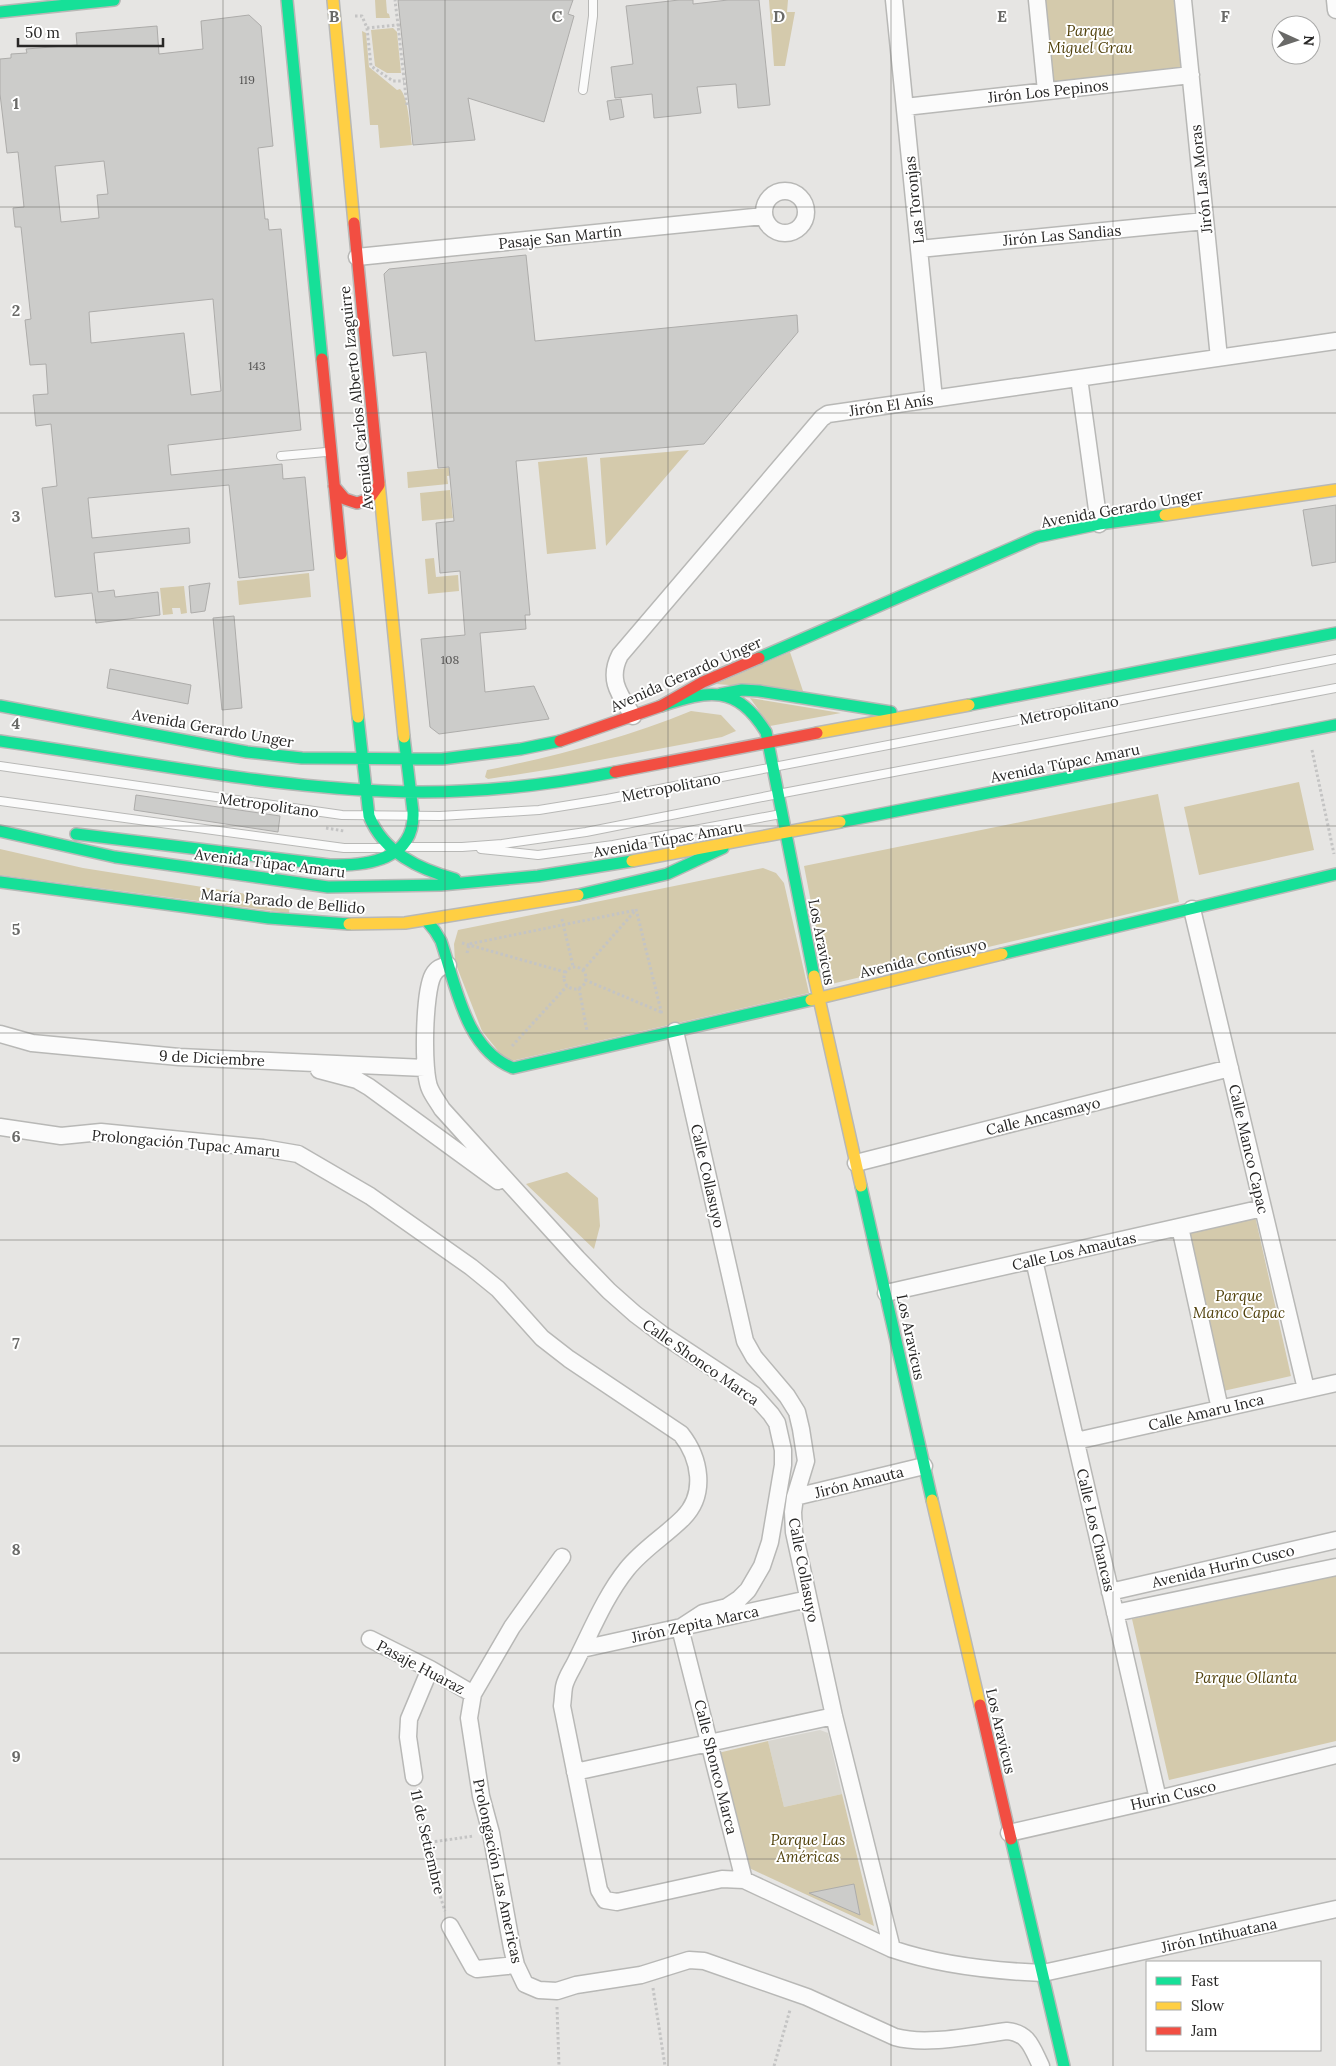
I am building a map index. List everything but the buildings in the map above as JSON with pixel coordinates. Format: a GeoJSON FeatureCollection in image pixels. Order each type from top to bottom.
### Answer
{"type":"FeatureCollection","features":[{"type":"Feature","properties":{"kind":"main road"},"geometry":{"type":"LineString","coordinates":[[0,12],[114,0]]}},
{"type":"Feature","properties":{"kind":"main road","name":"Avenida Carlos Alberto Izaguirre"},"geometry":{"type":"LineString","coordinates":[[287,0],[334,486],[369,816],[377,836],[394,849]]}},
{"type":"Feature","properties":{"kind":"main road","name":"Avenida Carlos Alberto Izaguirre"},"geometry":{"type":"LineString","coordinates":[[333,0],[412,817]]}},
{"type":"Feature","properties":{"kind":"main road"},"geometry":{"type":"LineString","coordinates":[[334,486],[344,499],[354,504],[366,501],[372,496],[379,485]]}},
{"type":"Feature","properties":{"kind":"main road","name":"Avenida Gerardo Unger"},"geometry":{"type":"LineString","coordinates":[[0,706],[247,752],[302,758],[442,760],[529,748],[560,741],[661,706],[703,682],[1037,537],[1099,524],[1336,490]]}},
{"type":"Feature","properties":{"kind":"main road"},"geometry":{"type":"LineString","coordinates":[[0,741],[278,782],[366,791],[441,792],[507,788],[568,780],[768,741],[916,715],[1336,632]]}},
{"type":"Feature","properties":{"kind":"main road"},"geometry":{"type":"LineString","coordinates":[[721,694],[742,690],[759,691],[916,715]]}},
{"type":"Feature","properties":{"kind":"main road","name":"Los Aravicus"},"geometry":{"type":"LineString","coordinates":[[661,706],[692,695],[721,694],[731,697],[746,706],[758,718],[768,741],[818,998],[924,1466],[1064,2066]]}},
{"type":"Feature","properties":{"kind":"main road","name":"Avenida Túpac Amaru"},"geometry":{"type":"LineString","coordinates":[[0,831],[115,857],[328,887],[408,887],[472,882],[538,876],[606,866],[785,833],[1336,725]]}},
{"type":"Feature","properties":{"kind":"main road"},"geometry":{"type":"LineString","coordinates":[[0,826],[344,866],[376,863],[394,849],[411,828],[412,817]]}},
{"type":"Feature","properties":{"kind":"main road","name":"María Parado de Bellido"},"geometry":{"type":"LineString","coordinates":[[0,882],[269,918],[364,925],[427,921],[557,899],[630,884],[666,874],[694,863],[732,842]]}},
{"type":"Feature","properties":{"kind":"main road"},"geometry":{"type":"LineString","coordinates":[[394,849],[432,872],[472,882]]}},
{"type":"Feature","properties":{"kind":"main road","name":"Avenida Contisuyo"},"geometry":{"type":"LineString","coordinates":[[427,921],[440,937],[448,965],[469,1021],[481,1044],[496,1062],[512,1068],[818,998],[1336,874]]}},
{"type":"Feature","properties":{"kind":"street","name":"Las Toronjas"},"geometry":{"type":"LineString","coordinates":[[894,0],[934,399]]}},
{"type":"Feature","properties":{"kind":"street"},"geometry":{"type":"LineString","coordinates":[[1037,0],[1046,91]]}},
{"type":"Feature","properties":{"kind":"street","name":"Jirón Las Moras"},"geometry":{"type":"LineString","coordinates":[[1183,0],[1219,358]]}},
{"type":"Feature","properties":{"kind":"street"},"geometry":{"type":"LineString","coordinates":[[1335,0],[1336,10]]}},
{"type":"Feature","properties":{"kind":"street","name":"Jirón Los Pepinos"},"geometry":{"type":"LineString","coordinates":[[905,107],[1191,75]]}},
{"type":"Feature","properties":{"kind":"street","name":"Pasaje San Martín"},"geometry":{"type":"LineString","coordinates":[[357,258],[764,216]]}},
{"type":"Feature","properties":{"kind":"street","name":"Jirón Las Sandias"},"geometry":{"type":"LineString","coordinates":[[919,249],[1205,221]]}},
{"type":"Feature","properties":{"kind":"street","name":"Jirón El Anís"},"geometry":{"type":"LineString","coordinates":[[633,716],[615,685],[614,666],[620,655],[822,418],[828,414],[1336,341]]}},
{"type":"Feature","properties":{"kind":"street"},"geometry":{"type":"LineString","coordinates":[[1079,378],[1099,524]]}},
{"type":"Feature","properties":{"kind":"street","name":"Calle Manco Capac"},"geometry":{"type":"LineString","coordinates":[[1192,909],[1306,1389]]}},
{"type":"Feature","properties":{"kind":"street","name":"Calle Shonco Marca"},"geometry":{"type":"LineString","coordinates":[[448,965],[437,970],[430,985],[425,1068],[429,1089],[442,1109],[584,1265],[635,1314],[689,1354],[754,1395],[772,1414],[779,1429],[784,1450],[783,1465],[770,1542],[762,1566],[748,1590],[739,1599],[727,1606],[704,1613],[680,1628],[744,1880]]}},
{"type":"Feature","properties":{"kind":"street","name":"Calle Collasuyo"},"geometry":{"type":"LineString","coordinates":[[675,1031],[745,1341],[754,1357],[787,1396],[797,1412],[806,1461],[795,1497],[793,1512],[794,1532],[834,1716],[892,1948]]}},
{"type":"Feature","properties":{"kind":"street","name":"9 de Diciembre"},"geometry":{"type":"LineString","coordinates":[[0,1034],[32,1043],[179,1057],[425,1068]]}},
{"type":"Feature","properties":{"kind":"street"},"geometry":{"type":"LineString","coordinates":[[288,1063],[336,1074],[363,1084],[526,1202]]}},
{"type":"Feature","properties":{"kind":"street","name":"Calle Ancasmayo"},"geometry":{"type":"LineString","coordinates":[[856,1163],[1230,1068]]}},
{"type":"Feature","properties":{"kind":"street","name":"Prolongación Tupac Amaru"},"geometry":{"type":"LineString","coordinates":[[0,1127],[61,1136],[101,1132],[263,1148],[298,1154],[370,1196],[470,1267],[498,1289],[542,1338],[555,1349],[681,1434],[691,1447],[697,1463],[699,1480],[694,1499],[685,1516],[649,1546],[626,1570],[604,1607],[564,1686],[562,1706],[599,1890],[605,1900],[616,1902],[722,1879],[744,1880],[892,1948],[916,1957],[1020,1972],[1043,1973]]}},
{"type":"Feature","properties":{"kind":"street","name":"Calle Los Amautas"},"geometry":{"type":"LineString","coordinates":[[886,1293],[1263,1208]]}},
{"type":"Feature","properties":{"kind":"street"},"geometry":{"type":"LineString","coordinates":[[1180,1227],[1220,1409]]}},
{"type":"Feature","properties":{"kind":"street","name":"Calle Los Chancas"},"geometry":{"type":"LineString","coordinates":[[1034,1260],[1158,1799]]}},
{"type":"Feature","properties":{"kind":"street","name":"Calle Amaru Inca"},"geometry":{"type":"LineString","coordinates":[[1076,1441],[1336,1383]]}},
{"type":"Feature","properties":{"kind":"street","name":"Jirón Amauta"},"geometry":{"type":"LineString","coordinates":[[795,1497],[924,1466]]}},
{"type":"Feature","properties":{"kind":"street","name":"Avenida Hurin Cusco"},"geometry":{"type":"LineString","coordinates":[[1110,1592],[1336,1540]]}},
{"type":"Feature","properties":{"kind":"street","name":"Prolongación Las Americas"},"geometry":{"type":"LineString","coordinates":[[562,1557],[512,1627],[473,1694],[469,1718],[481,1796],[491,1833],[516,1965],[525,1984],[539,1990],[556,1991],[576,1985],[651,1972],[689,1960],[704,1961],[787,1990],[907,2041],[1017,2031],[1025,2036],[1041,2066]]}},
{"type":"Feature","properties":{"kind":"street","name":"Avenida Hurin Cusco"},"geometry":{"type":"LineString","coordinates":[[1115,1613],[1336,1567]]}},
{"type":"Feature","properties":{"kind":"street","name":"Jirón Zepita Marca"},"geometry":{"type":"LineString","coordinates":[[582,1649],[808,1599]]}},
{"type":"Feature","properties":{"kind":"street","name":"Pasaje Huaraz"},"geometry":{"type":"LineString","coordinates":[[370,1640],[430,1669],[473,1694]]}},
{"type":"Feature","properties":{"kind":"street","name":"11 de Setiembre"},"geometry":{"type":"LineString","coordinates":[[414,1777],[408,1736],[408,1719],[430,1669]]}},
{"type":"Feature","properties":{"kind":"street"},"geometry":{"type":"LineString","coordinates":[[575,1772],[834,1716]]}},
{"type":"Feature","properties":{"kind":"street","name":"Hurin Cusco"},"geometry":{"type":"LineString","coordinates":[[1009,1833],[1336,1755]]}},
{"type":"Feature","properties":{"kind":"street","name":"Jirón Intihuatana"},"geometry":{"type":"LineString","coordinates":[[1043,1973],[1336,1909]]}},
{"type":"Feature","properties":{"kind":"street"},"geometry":{"type":"LineString","coordinates":[[450,1926],[473,1968],[516,1965]]}},
{"type":"Feature","properties":{"kind":"lane"},"geometry":{"type":"LineString","coordinates":[[583,90],[593,16],[593,0]]}},
{"type":"Feature","properties":{"kind":"lane"},"geometry":{"type":"LineString","coordinates":[[281,456],[331,451]]}},
{"type":"Feature","properties":{"kind":"lane","name":"Metropolitano"},"geometry":{"type":"LineString","coordinates":[[0,766],[342,815],[412,817],[556,808],[1336,659]]}},
{"type":"Feature","properties":{"kind":"lane","name":"Metropolitano"},"geometry":{"type":"LineString","coordinates":[[0,801],[344,848],[462,847],[552,838],[1336,688]]}},
{"type":"Feature","properties":{"kind":"lane","name":"Metropolitano"},"geometry":{"type":"LineString","coordinates":[[462,847],[538,855],[613,845],[781,814]]}},
{"type":"Feature","properties":{"kind":"path"},"geometry":{"type":"LineString","coordinates":[[395,0],[407,106]]}},
{"type":"Feature","properties":{"kind":"path"},"geometry":{"type":"LineString","coordinates":[[362,16],[367,28],[371,66],[393,81],[404,81]]}},
{"type":"Feature","properties":{"kind":"path"},"geometry":{"type":"LineString","coordinates":[[367,28],[399,25]]}},
{"type":"Feature","properties":{"kind":"path"},"geometry":{"type":"LineString","coordinates":[[1307,730],[1336,862]]}},
{"type":"Feature","properties":{"kind":"path"},"geometry":{"type":"LineString","coordinates":[[630,884],[662,1013]]}},
{"type":"Feature","properties":{"kind":"path"},"geometry":{"type":"LineString","coordinates":[[557,899],[573,966]]}},
{"type":"Feature","properties":{"kind":"path"},"geometry":{"type":"LineString","coordinates":[[469,944],[636,910]]}},
{"type":"Feature","properties":{"kind":"path"},"geometry":{"type":"LineString","coordinates":[[583,970],[636,910]]}},
{"type":"Feature","properties":{"kind":"path"},"geometry":{"type":"LineString","coordinates":[[465,958],[469,944]]}},
{"type":"Feature","properties":{"kind":"path"},"geometry":{"type":"LineString","coordinates":[[469,944],[565,972]]}},
{"type":"Feature","properties":{"kind":"path"},"geometry":{"type":"LineString","coordinates":[[573,966],[583,970]]}},
{"type":"Feature","properties":{"kind":"path"},"geometry":{"type":"LineString","coordinates":[[573,966],[565,972],[564,981],[567,986],[574,989],[579,988],[585,980],[583,970]]}},
{"type":"Feature","properties":{"kind":"path"},"geometry":{"type":"LineString","coordinates":[[585,980],[662,1013]]}},
{"type":"Feature","properties":{"kind":"path"},"geometry":{"type":"LineString","coordinates":[[510,1048],[567,986]]}},
{"type":"Feature","properties":{"kind":"path"},"geometry":{"type":"LineString","coordinates":[[579,988],[592,1050]]}},
{"type":"Feature","properties":{"kind":"path"},"geometry":{"type":"LineString","coordinates":[[652,1015],[662,1013]]}},
{"type":"Feature","properties":{"kind":"path"},"geometry":{"type":"LineString","coordinates":[[578,1033],[596,1028]]}},
{"type":"Feature","properties":{"kind":"path"},"geometry":{"type":"LineString","coordinates":[[505,1041],[510,1048]]}},
{"type":"Feature","properties":{"kind":"path"},"geometry":{"type":"LineString","coordinates":[[510,1048],[520,1046]]}},
{"type":"Feature","properties":{"kind":"path","name":"11 de Setiembre"},"geometry":{"type":"LineString","coordinates":[[414,1777],[425,1843],[434,1880],[450,1926]]}},
{"type":"Feature","properties":{"kind":"path"},"geometry":{"type":"LineString","coordinates":[[425,1843],[491,1833]]}},
{"type":"Feature","properties":{"kind":"path"},"geometry":{"type":"LineString","coordinates":[[651,1972],[665,2066]]}},
{"type":"Feature","properties":{"kind":"path"},"geometry":{"type":"LineString","coordinates":[[774,2066],[790,2010],[781,2004],[787,1990]]}},
{"type":"Feature","properties":{"kind":"path"},"geometry":{"type":"LineString","coordinates":[[556,1991],[559,2066]]}},
{"type":"Feature","properties":{"kind":"shaded area"},"geometry":{"type":"Polygon","coordinates":[[[820,1730],[828,1733],[842,1794],[784,1807],[768,1741],[820,1730]]]}},
{"type":"Feature","properties":{"kind":"green space"},"geometry":{"type":"Polygon","coordinates":[[[375,0],[386,0],[387,13],[390,18],[376,18],[375,0]]]}},
{"type":"Feature","properties":{"kind":"green space"},"geometry":{"type":"Polygon","coordinates":[[[769,0],[788,0],[787,12],[795,12],[785,66],[774,66],[769,0]]]}},
{"type":"Feature","properties":{"kind":"green space","name":"Parque Miguel Grau"},"geometry":{"type":"Polygon","coordinates":[[[1044,0],[1176,0],[1184,68],[1052,82],[1044,0]]]}},
{"type":"Feature","properties":{"kind":"green space"},"geometry":{"type":"Polygon","coordinates":[[[393,28],[397,32],[401,73],[387,73],[375,66],[371,30],[393,28]]]}},
{"type":"Feature","properties":{"kind":"green space"},"geometry":{"type":"Polygon","coordinates":[[[362,31],[366,33],[369,67],[403,93],[407,107],[412,145],[380,148],[378,125],[370,125],[362,31]]]}},
{"type":"Feature","properties":{"kind":"green space"},"geometry":{"type":"Polygon","coordinates":[[[689,450],[606,546],[600,458],[689,450]]]}},
{"type":"Feature","properties":{"kind":"green space"},"geometry":{"type":"Polygon","coordinates":[[[587,457],[596,549],[547,554],[538,462],[587,457]]]}},
{"type":"Feature","properties":{"kind":"green space"},"geometry":{"type":"Polygon","coordinates":[[[456,467],[456,475],[447,476],[448,484],[408,488],[407,472],[456,467]]]}},
{"type":"Feature","properties":{"kind":"green space"},"geometry":{"type":"Polygon","coordinates":[[[450,490],[453,518],[422,521],[420,493],[450,490]]]}},
{"type":"Feature","properties":{"kind":"green space"},"geometry":{"type":"Polygon","coordinates":[[[434,558],[436,577],[458,575],[459,591],[428,594],[425,559],[434,558]]]}},
{"type":"Feature","properties":{"kind":"green space"},"geometry":{"type":"Polygon","coordinates":[[[309,573],[311,597],[239,605],[237,581],[309,573]]]}},
{"type":"Feature","properties":{"kind":"green space"},"geometry":{"type":"Polygon","coordinates":[[[184,586],[187,613],[181,614],[180,608],[172,608],[173,614],[163,615],[160,588],[184,586]]]}},
{"type":"Feature","properties":{"kind":"green space"},"geometry":{"type":"Polygon","coordinates":[[[790,652],[803,691],[716,684],[790,652]]]}},
{"type":"Feature","properties":{"kind":"green space"},"geometry":{"type":"Polygon","coordinates":[[[750,698],[841,713],[770,726],[750,698]]]}},
{"type":"Feature","properties":{"kind":"green space"},"geometry":{"type":"Polygon","coordinates":[[[691,711],[721,715],[736,731],[722,737],[552,769],[488,779],[485,777],[487,770],[539,759],[590,745],[641,730],[691,711]]]}},
{"type":"Feature","properties":{"kind":"green space"},"geometry":{"type":"Polygon","coordinates":[[[1299,782],[1314,850],[1199,875],[1184,807],[1299,782]]]}},
{"type":"Feature","properties":{"kind":"green space"},"geometry":{"type":"Polygon","coordinates":[[[1158,794],[1179,902],[827,985],[804,866],[1158,794]]]}},
{"type":"Feature","properties":{"kind":"green space"},"geometry":{"type":"Polygon","coordinates":[[[0,849],[83,868],[290,901],[289,913],[0,875],[0,849]]]}},
{"type":"Feature","properties":{"kind":"green space"},"geometry":{"type":"Polygon","coordinates":[[[763,868],[776,873],[784,883],[809,993],[507,1062],[482,1031],[455,962],[454,944],[458,930],[763,868]]]}},
{"type":"Feature","properties":{"kind":"green space"},"geometry":{"type":"Polygon","coordinates":[[[567,1172],[598,1198],[600,1226],[594,1249],[526,1184],[567,1172]]]}},
{"type":"Feature","properties":{"kind":"green space","name":"Parque Manco Capac"},"geometry":{"type":"Polygon","coordinates":[[[1255,1216],[1291,1376],[1223,1391],[1187,1232],[1255,1216]]]}},
{"type":"Feature","properties":{"kind":"green space","name":"Parque Ollanta"},"geometry":{"type":"Polygon","coordinates":[[[1336,1571],[1336,1741],[1169,1780],[1132,1619],[1336,1571]]]}},
{"type":"Feature","properties":{"kind":"green space","name":"Parque Las Américas"},"geometry":{"type":"Polygon","coordinates":[[[768,1741],[784,1807],[842,1794],[874,1926],[747,1867],[718,1753],[768,1741]]]}},
{"type":"Feature","properties":{"kind":"traffic: fast"},"geometry":{"type":"LineString","coordinates":[[0,12],[114,0]]}},
{"type":"Feature","properties":{"kind":"traffic: fast"},"geometry":{"type":"LineString","coordinates":[[287,0],[322,359]]}},
{"type":"Feature","properties":{"kind":"traffic: fast"},"geometry":{"type":"LineString","coordinates":[[759,658],[1037,537],[1099,524],[1165,515]]}},
{"type":"Feature","properties":{"kind":"traffic: fast"},"geometry":{"type":"LineString","coordinates":[[969,705],[1336,633]]}},
{"type":"Feature","properties":{"kind":"traffic: fast"},"geometry":{"type":"LineString","coordinates":[[721,694],[742,690],[759,691],[891,712]]}},
{"type":"Feature","properties":{"kind":"traffic: fast"},"geometry":{"type":"LineString","coordinates":[[661,706],[693,697],[720,695],[732,698],[744,705],[755,716],[766,732],[814,976]]}},
{"type":"Feature","properties":{"kind":"traffic: fast"},"geometry":{"type":"LineString","coordinates":[[0,706],[247,752],[302,758],[442,759],[521,749],[560,741]]}},
{"type":"Feature","properties":{"kind":"traffic: fast"},"geometry":{"type":"LineString","coordinates":[[358,717],[369,816],[376,829],[393,850],[404,858],[428,870],[455,879]]}},
{"type":"Feature","properties":{"kind":"traffic: fast"},"geometry":{"type":"LineString","coordinates":[[840,822],[1336,725]]}},
{"type":"Feature","properties":{"kind":"traffic: fast"},"geometry":{"type":"LineString","coordinates":[[76,834],[330,865],[359,864],[373,861],[386,857],[397,850],[406,841],[412,828],[413,812],[404,737]]}},
{"type":"Feature","properties":{"kind":"traffic: fast"},"geometry":{"type":"LineString","coordinates":[[0,741],[238,777],[334,788],[382,791],[440,792],[499,789],[615,772]]}},
{"type":"Feature","properties":{"kind":"traffic: fast"},"geometry":{"type":"LineString","coordinates":[[0,831],[115,857],[328,887],[441,885],[538,876],[632,861]]}},
{"type":"Feature","properties":{"kind":"traffic: fast"},"geometry":{"type":"LineString","coordinates":[[578,895],[667,874],[723,848]]}},
{"type":"Feature","properties":{"kind":"traffic: fast"},"geometry":{"type":"LineString","coordinates":[[1002,954],[1336,874]]}},
{"type":"Feature","properties":{"kind":"traffic: fast"},"geometry":{"type":"LineString","coordinates":[[0,882],[269,918],[349,924]]}},
{"type":"Feature","properties":{"kind":"traffic: fast"},"geometry":{"type":"LineString","coordinates":[[427,921],[441,941],[458,996],[473,1031],[497,1059],[513,1068],[811,1000]]}},
{"type":"Feature","properties":{"kind":"traffic: fast"},"geometry":{"type":"LineString","coordinates":[[861,1186],[932,1500]]}},
{"type":"Feature","properties":{"kind":"traffic: fast"},"geometry":{"type":"LineString","coordinates":[[1011,1839],[1064,2066]]}},
{"type":"Feature","properties":{"kind":"traffic: slow"},"geometry":{"type":"LineString","coordinates":[[333,0],[354,223]]}},
{"type":"Feature","properties":{"kind":"traffic: slow"},"geometry":{"type":"LineString","coordinates":[[379,483],[404,737]]}},
{"type":"Feature","properties":{"kind":"traffic: slow"},"geometry":{"type":"LineString","coordinates":[[1165,515],[1336,490]]}},
{"type":"Feature","properties":{"kind":"traffic: slow"},"geometry":{"type":"LineString","coordinates":[[341,554],[358,717]]}},
{"type":"Feature","properties":{"kind":"traffic: slow"},"geometry":{"type":"LineString","coordinates":[[817,733],[969,705]]}},
{"type":"Feature","properties":{"kind":"traffic: slow"},"geometry":{"type":"LineString","coordinates":[[632,861],[840,822]]}},
{"type":"Feature","properties":{"kind":"traffic: slow"},"geometry":{"type":"LineString","coordinates":[[349,924],[405,923],[578,895]]}},
{"type":"Feature","properties":{"kind":"traffic: slow"},"geometry":{"type":"LineString","coordinates":[[811,1000],[1002,954]]}},
{"type":"Feature","properties":{"kind":"traffic: slow"},"geometry":{"type":"LineString","coordinates":[[814,976],[861,1186]]}},
{"type":"Feature","properties":{"kind":"traffic: slow"},"geometry":{"type":"LineString","coordinates":[[932,1500],[980,1705]]}},
{"type":"Feature","properties":{"kind":"traffic: jam"},"geometry":{"type":"LineString","coordinates":[[354,223],[379,483]]}},
{"type":"Feature","properties":{"kind":"traffic: jam"},"geometry":{"type":"LineString","coordinates":[[322,359],[341,554]]}},
{"type":"Feature","properties":{"kind":"traffic: jam"},"geometry":{"type":"LineString","coordinates":[[334,486],[345,499],[357,503],[369,499],[379,485]]}},
{"type":"Feature","properties":{"kind":"traffic: jam"},"geometry":{"type":"LineString","coordinates":[[560,741],[661,706],[703,682],[759,658]]}},
{"type":"Feature","properties":{"kind":"traffic: jam"},"geometry":{"type":"LineString","coordinates":[[615,772],[817,733]]}},
{"type":"Feature","properties":{"kind":"traffic: jam"},"geometry":{"type":"LineString","coordinates":[[980,1705],[1011,1839]]}}]}
